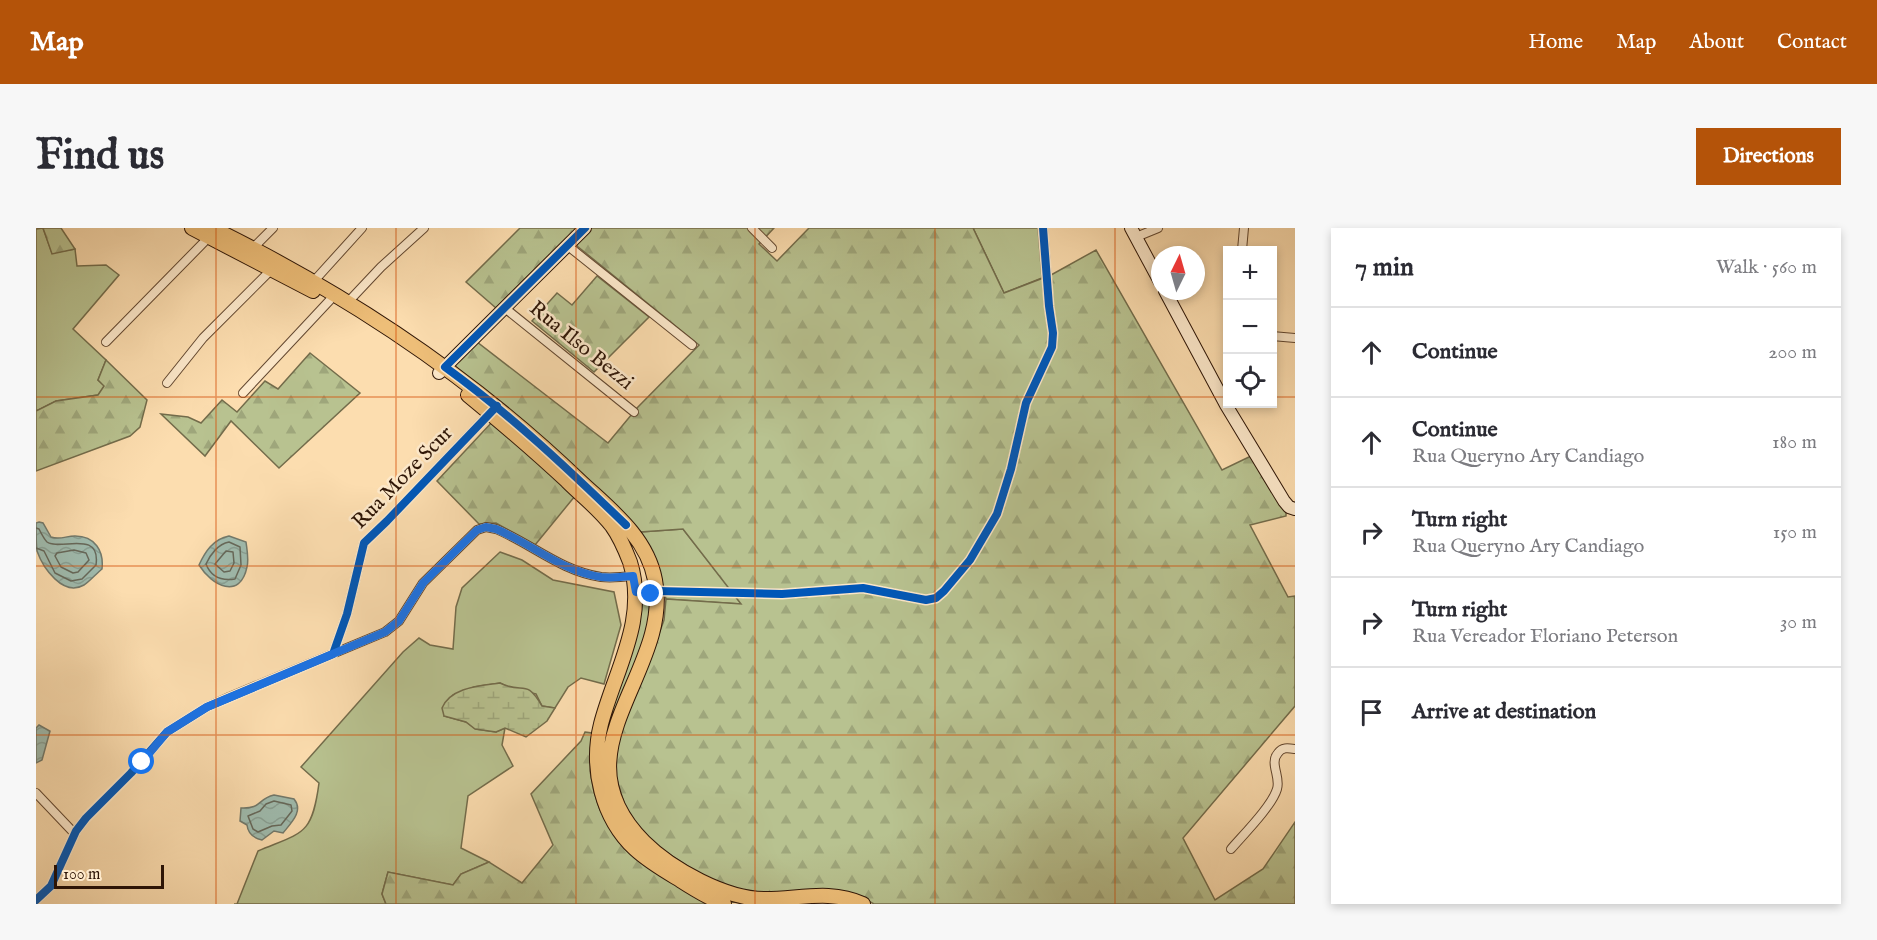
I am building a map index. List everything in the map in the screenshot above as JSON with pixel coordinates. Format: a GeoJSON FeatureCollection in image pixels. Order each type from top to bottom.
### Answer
{"type":"FeatureCollection","features":[{"type":"Feature","properties":{"kind":"main road"},"geometry":{"type":"LineString","coordinates":[[192,228],[211,233],[314,281],[349,302],[555,457],[626,525],[647,554],[654,574],[657,606],[653,633],[618,717],[612,740],[610,763],[615,796],[630,826],[646,844],[667,861],[734,896],[762,900],[810,895],[833,896],[863,904]]}},
{"type":"Feature","properties":{"kind":"main road"},"geometry":{"type":"LineString","coordinates":[[249,252],[272,269],[330,300],[442,370]]}},
{"type":"Feature","properties":{"kind":"main road"},"geometry":{"type":"LineString","coordinates":[[493,409],[611,525],[623,544],[633,576],[636,592],[634,622],[601,724],[599,737],[597,764],[601,789],[612,818],[634,848],[656,866],[724,904]]}},
{"type":"Feature","properties":{"kind":"main road"},"geometry":{"type":"LineString","coordinates":[[633,576],[645,573],[654,574]]}},
{"type":"Feature","properties":{"kind":"main road"},"geometry":{"type":"LineString","coordinates":[[636,592],[651,594],[657,591]]}},
{"type":"Feature","properties":{"kind":"main road"},"geometry":{"type":"LineString","coordinates":[[803,904],[827,904]]}},
{"type":"Feature","properties":{"kind":"street"},"geometry":{"type":"LineString","coordinates":[[249,252],[273,228]]}},
{"type":"Feature","properties":{"kind":"street"},"geometry":{"type":"LineString","coordinates":[[314,281],[362,228]]}},
{"type":"Feature","properties":{"kind":"street"},"geometry":{"type":"LineString","coordinates":[[349,302],[422,228]]}},
{"type":"Feature","properties":{"kind":"street"},"geometry":{"type":"LineString","coordinates":[[442,370],[506,309],[585,228]]}},
{"type":"Feature","properties":{"kind":"street"},"geometry":{"type":"LineString","coordinates":[[752,228],[772,248]]}},
{"type":"Feature","properties":{"kind":"street"},"geometry":{"type":"LineString","coordinates":[[657,591],[782,594],[863,588],[926,600],[936,598],[944,591],[970,560],[997,514],[1011,470],[1026,403],[1052,347],[1053,333],[1043,228]]}},
{"type":"Feature","properties":{"kind":"street"},"geometry":{"type":"LineString","coordinates":[[1151,265],[1134,232],[1158,228]]}},
{"type":"Feature","properties":{"kind":"street"},"geometry":{"type":"LineString","coordinates":[[1242,246],[1244,228]]}},
{"type":"Feature","properties":{"kind":"street"},"geometry":{"type":"LineString","coordinates":[[106,342],[211,233]]}},
{"type":"Feature","properties":{"kind":"street"},"geometry":{"type":"LineString","coordinates":[[568,246],[692,345]]}},
{"type":"Feature","properties":{"kind":"street"},"geometry":{"type":"LineString","coordinates":[[167,383],[203,338],[272,269]]}},
{"type":"Feature","properties":{"kind":"street"},"geometry":{"type":"LineString","coordinates":[[243,393],[330,300]]}},
{"type":"Feature","properties":{"kind":"street"},"geometry":{"type":"LineString","coordinates":[[1170,300],[1223,399]]}},
{"type":"Feature","properties":{"kind":"street","name":"Rua Ilso Bezzi"},"geometry":{"type":"LineString","coordinates":[[506,309],[634,412]]}},
{"type":"Feature","properties":{"kind":"street"},"geometry":{"type":"LineString","coordinates":[[1277,336],[1295,338]]}},
{"type":"Feature","properties":{"kind":"street"},"geometry":{"type":"LineString","coordinates":[[1228,408],[1284,501],[1289,507],[1295,509]]}},
{"type":"Feature","properties":{"kind":"street","name":"Rua Moze Scur"},"geometry":{"type":"LineString","coordinates":[[333,654],[347,615],[364,543],[493,409]]}},
{"type":"Feature","properties":{"kind":"street"},"geometry":{"type":"LineString","coordinates":[[36,900],[51,886],[75,834],[86,818],[131,773],[167,732],[207,707],[385,632],[399,621],[423,583],[477,530],[486,527],[507,533],[551,560],[577,571],[602,577],[633,576]]}},
{"type":"Feature","properties":{"kind":"street"},"geometry":{"type":"LineString","coordinates":[[1231,849],[1274,798],[1279,780],[1274,764],[1275,755],[1280,750],[1295,749]]}},
{"type":"Feature","properties":{"kind":"street"},"geometry":{"type":"LineString","coordinates":[[36,793],[75,834]]}},
{"type":"Feature","properties":{"kind":"green space"},"geometry":{"type":"Polygon","coordinates":[[[43,228],[52,253],[75,249],[77,266],[106,265],[119,275],[73,329],[106,360],[98,380],[105,386],[98,395],[56,401],[36,411],[36,229],[43,228]]]}},
{"type":"Feature","properties":{"kind":"green space"},"geometry":{"type":"Polygon","coordinates":[[[43,228],[61,228],[75,249],[52,254],[43,228]]]}},
{"type":"Feature","properties":{"kind":"green space"},"geometry":{"type":"Polygon","coordinates":[[[520,228],[577,228],[496,308],[466,282],[520,228]]]}},
{"type":"Feature","properties":{"kind":"green space"},"geometry":{"type":"Polygon","coordinates":[[[591,228],[774,228],[759,244],[777,261],[809,228],[973,228],[1004,293],[1051,275],[1096,250],[1222,470],[1251,456],[1286,509],[1286,516],[1250,525],[1288,597],[1295,596],[1295,706],[1183,838],[1215,900],[1263,869],[1295,822],[1295,904],[874,904],[859,896],[749,892],[709,880],[646,837],[632,819],[624,803],[615,773],[617,738],[664,620],[666,599],[741,604],[683,529],[640,532],[454,367],[454,363],[477,342],[608,443],[637,408],[699,345],[577,246],[577,242],[591,228]]]}},
{"type":"Feature","properties":{"kind":"green space"},"geometry":{"type":"Polygon","coordinates":[[[973,228],[1038,228],[1042,278],[1004,293],[973,228]]]}},
{"type":"Feature","properties":{"kind":"green space"},"geometry":{"type":"Polygon","coordinates":[[[597,276],[649,317],[594,372],[532,321],[557,293],[572,305],[597,276]]]}},
{"type":"Feature","properties":{"kind":"green space"},"geometry":{"type":"Polygon","coordinates":[[[310,353],[360,393],[279,468],[231,421],[205,456],[161,414],[188,417],[201,423],[222,400],[237,412],[265,381],[278,389],[310,353]]]}},
{"type":"Feature","properties":{"kind":"green space"},"geometry":{"type":"Polygon","coordinates":[[[106,360],[147,400],[140,427],[130,436],[36,471],[36,411],[56,401],[98,395],[104,386],[98,380],[106,360]]]}},
{"type":"Feature","properties":{"kind":"green space"},"geometry":{"type":"Polygon","coordinates":[[[493,421],[575,496],[535,545],[496,523],[479,524],[437,481],[493,421]]]}},
{"type":"Feature","properties":{"kind":"green space"},"geometry":{"type":"Polygon","coordinates":[[[683,529],[742,604],[666,599],[658,568],[640,532],[683,529]]]}},
{"type":"Feature","properties":{"kind":"green space"},"geometry":{"type":"Polygon","coordinates":[[[500,552],[522,560],[553,580],[614,592],[621,625],[604,684],[581,678],[568,687],[555,708],[542,706],[536,694],[512,689],[500,683],[474,687],[453,695],[444,716],[466,722],[476,729],[496,732],[505,728],[502,745],[513,766],[468,796],[461,848],[489,862],[461,874],[453,885],[388,872],[382,894],[386,904],[237,904],[258,851],[286,840],[303,830],[313,813],[319,783],[301,767],[403,652],[419,638],[430,645],[453,649],[456,607],[462,588],[500,552]]]}},
{"type":"Feature","properties":{"kind":"green space"},"geometry":{"type":"Polygon","coordinates":[[[643,597],[651,597],[649,622],[607,740],[830,900],[779,903],[728,902],[606,791],[602,742],[638,628],[643,597]]]}},
{"type":"Feature","properties":{"kind":"green space"},"geometry":{"type":"Polygon","coordinates":[[[500,683],[528,689],[542,706],[555,708],[547,721],[526,737],[505,728],[496,732],[475,729],[466,722],[444,716],[442,708],[452,696],[467,689],[500,683]]]}},
{"type":"Feature","properties":{"kind":"green space"},"geometry":{"type":"Polygon","coordinates":[[[585,732],[592,733],[590,771],[594,792],[600,810],[611,829],[709,904],[386,904],[382,894],[388,872],[453,885],[461,874],[489,862],[522,883],[553,845],[531,794],[581,741],[585,732]]]}},
{"type":"Feature","properties":{"kind":"water"},"geometry":{"type":"Polygon","coordinates":[[[36,523],[43,523],[51,537],[82,537],[93,542],[100,551],[102,569],[84,585],[76,588],[61,584],[49,572],[37,551],[36,523]]]}},
{"type":"Feature","properties":{"kind":"water"},"geometry":{"type":"Polygon","coordinates":[[[229,536],[246,542],[248,558],[247,567],[238,584],[225,586],[211,579],[199,565],[214,543],[229,536]]]}},
{"type":"Feature","properties":{"kind":"water"},"geometry":{"type":"Polygon","coordinates":[[[39,725],[50,731],[42,760],[36,763],[36,728],[39,725]]]}},
{"type":"Feature","properties":{"kind":"water"},"geometry":{"type":"Polygon","coordinates":[[[274,795],[294,799],[297,803],[297,812],[283,833],[274,831],[262,840],[252,835],[247,825],[240,821],[241,808],[253,807],[274,795]]]}},
{"type":"Feature","properties":{"kind":"cycle path"},"geometry":{"type":"LineString","coordinates":[[585,228],[445,367],[516,423],[626,525]]}},
{"type":"Feature","properties":{"kind":"cycle path"},"geometry":{"type":"LineString","coordinates":[[657,591],[782,594],[863,588],[926,600],[936,598],[944,591],[970,560],[997,514],[1011,469],[1026,403],[1052,347],[1053,333],[1043,228]]}},
{"type":"Feature","properties":{"kind":"cycle path"},"geometry":{"type":"LineString","coordinates":[[36,900],[51,886],[76,831],[86,818],[131,773],[167,732],[207,707],[333,654],[347,614],[364,543],[497,406]]}},
{"type":"Feature","properties":{"kind":"route"},"geometry":{"type":"LineString","coordinates":[[142,762],[167,732],[207,707],[385,632],[399,621],[423,583],[477,530],[486,527],[507,533],[551,560],[577,571],[602,577],[633,576],[636,592],[651,594]]}}]}
